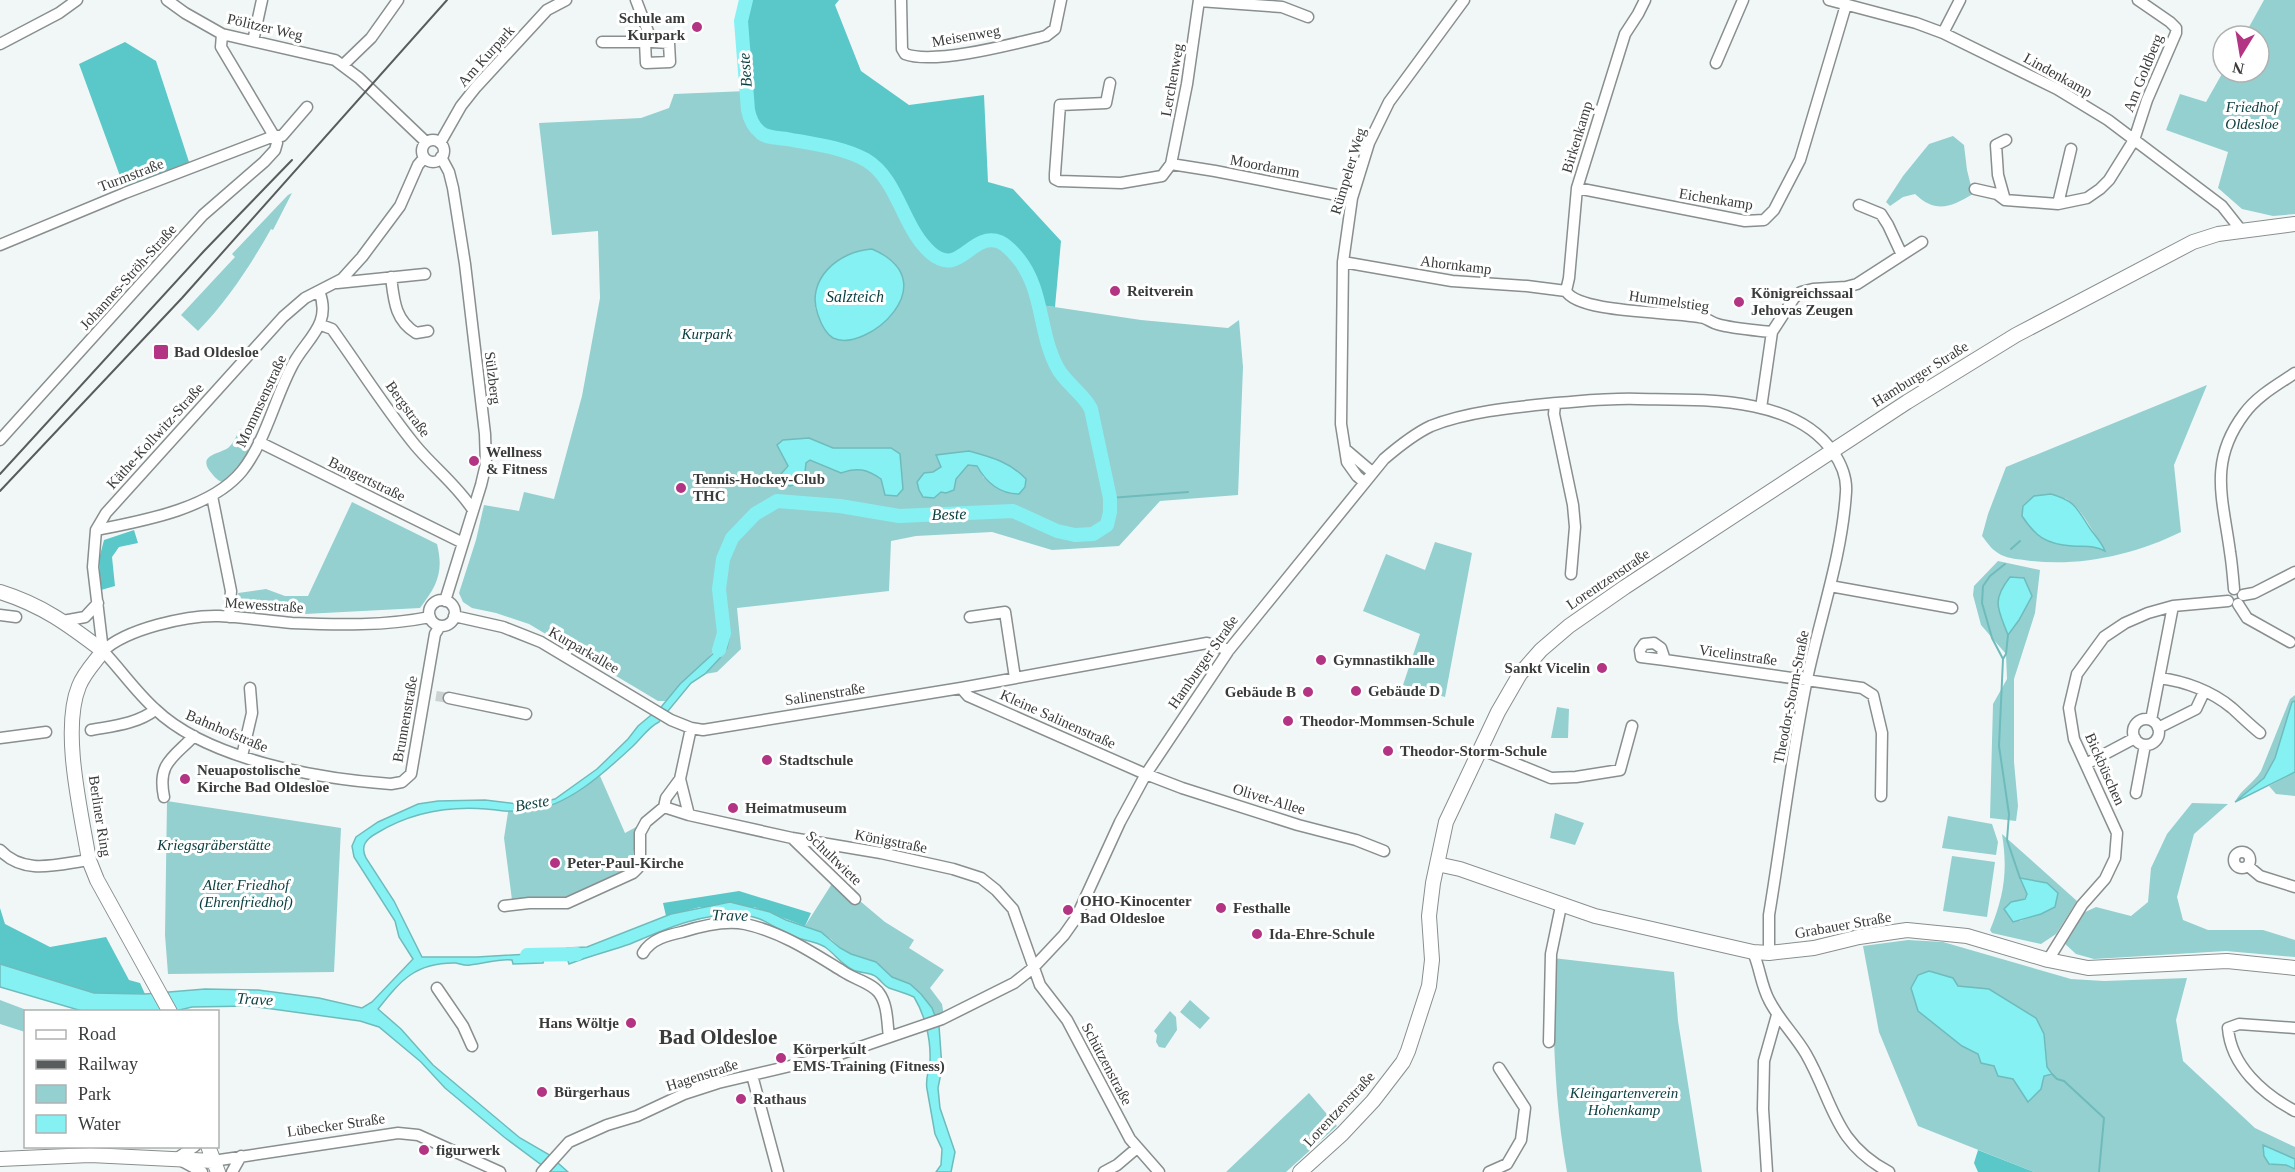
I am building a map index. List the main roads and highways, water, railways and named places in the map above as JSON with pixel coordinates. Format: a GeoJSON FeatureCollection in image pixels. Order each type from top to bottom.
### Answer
{"type":"FeatureCollection","features":[{"type":"Feature","properties":{"kind":"main road","name":"Hamburger Straße"},"geometry":{"type":"LineString","coordinates":[[1832,450],[2016,335],[2184,246],[2218,234],[2295,224]]}},
{"type":"Feature","properties":{"kind":"main road","name":"Lorentzenstraße"},"geometry":{"type":"LineString","coordinates":[[1303,1170],[1373,1101],[1403,1062],[1429,986],[1432,960],[1429,916],[1440,870],[1446,822],[1498,712],[1520,674],[1541,650],[1569,626],[1832,450]]}},
{"type":"Feature","properties":{"kind":"main road","name":"Berliner Ring"},"geometry":{"type":"LineString","coordinates":[[0,592],[30,602],[63,621],[103,651],[80,684],[74,705],[71,731],[89,860],[96,880],[169,1010]]}},
{"type":"Feature","properties":{"kind":"main road","name":"Grabauer Straße"},"geometry":{"type":"LineString","coordinates":[[1440,870],[1460,869],[1509,888],[1595,916],[1753,952],[1769,953],[1814,948],[1907,930],[1967,936],[2048,960],[2088,968],[2227,961],[2295,968]]}},
{"type":"Feature","properties":{"kind":"main road"},"geometry":{"type":"LineString","coordinates":[[209,1148],[215,1166]]}},
{"type":"Feature","properties":{"kind":"main road","name":"Lübecker Straße"},"geometry":{"type":"LineString","coordinates":[[0,1159],[90,1155],[176,1159],[215,1166]]}},
{"type":"Feature","properties":{"kind":"water","name":"Salzteich"},"geometry":{"type":"Polygon","coordinates":[[[872,249],[894,263],[903,279],[902,296],[894,312],[880,326],[864,335],[847,340],[833,338],[822,325],[815,302],[820,279],[827,270],[847,255],[872,249]]]}},
{"type":"Feature","properties":{"kind":"water"},"geometry":{"type":"Polygon","coordinates":[[[809,438],[833,448],[891,448],[900,454],[903,489],[897,496],[885,495],[881,479],[871,473],[852,470],[841,473],[810,460],[806,463],[804,482],[790,486],[781,483],[781,474],[788,466],[777,445],[783,440],[809,438]]]}},
{"type":"Feature","properties":{"kind":"water"},"geometry":{"type":"Polygon","coordinates":[[[969,451],[1007,464],[1026,479],[1025,487],[1019,494],[1006,492],[989,482],[977,466],[968,465],[956,479],[954,490],[941,492],[934,498],[923,497],[917,482],[924,473],[933,472],[941,467],[936,455],[969,451]]]}},
{"type":"Feature","properties":{"kind":"water"},"geometry":{"type":"Polygon","coordinates":[[[2051,494],[2065,499],[2078,510],[2105,551],[2093,547],[2048,541],[2032,529],[2022,516],[2023,506],[2034,496],[2051,494]]]}},
{"type":"Feature","properties":{"kind":"water"},"geometry":{"type":"Polygon","coordinates":[[[2010,577],[2024,578],[2032,596],[2008,635],[1999,612],[1998,599],[2010,577]]]}},
{"type":"Feature","properties":{"kind":"water"},"geometry":{"type":"Polygon","coordinates":[[[724,633],[729,639],[727,648],[705,674],[691,683],[659,722],[621,757],[571,796],[543,808],[528,811],[512,812],[471,808],[429,812],[390,826],[370,838],[364,846],[366,858],[394,901],[422,957],[545,953],[543,963],[513,964],[512,960],[497,960],[468,965],[442,964],[420,969],[402,981],[378,1009],[401,1029],[433,1065],[520,1138],[548,1154],[568,1172],[551,1172],[504,1137],[445,1088],[421,1062],[379,1027],[360,1021],[250,1006],[192,1007],[179,1010],[79,1010],[0,987],[0,964],[94,993],[145,994],[205,989],[258,990],[319,998],[362,1008],[372,1002],[413,959],[399,937],[395,921],[354,857],[352,846],[356,837],[378,822],[418,804],[438,801],[485,800],[533,804],[555,799],[597,769],[638,726],[662,706],[680,684],[717,650],[724,633]]]}},
{"type":"Feature","properties":{"kind":"water"},"geometry":{"type":"Polygon","coordinates":[[[2295,701],[2295,772],[2235,802],[2264,778],[2275,758],[2292,702],[2295,701]]]}},
{"type":"Feature","properties":{"kind":"water"},"geometry":{"type":"Polygon","coordinates":[[[2020,878],[2047,883],[2058,893],[2055,907],[2041,914],[2013,922],[2004,909],[2011,902],[2025,899],[2027,894],[2020,878]]]}},
{"type":"Feature","properties":{"kind":"water"},"geometry":{"type":"Polygon","coordinates":[[[730,902],[770,912],[821,932],[840,948],[876,962],[892,977],[910,984],[921,994],[932,1008],[939,1026],[942,1068],[938,1088],[940,1108],[955,1152],[951,1172],[936,1172],[941,1165],[942,1149],[935,1134],[927,1085],[930,1061],[928,1036],[924,1019],[914,997],[887,987],[873,975],[853,970],[818,943],[788,934],[757,918],[725,915],[684,923],[569,964],[567,958],[560,957],[560,952],[564,952],[567,948],[587,947],[671,914],[730,902]]]}},
{"type":"Feature","properties":{"kind":"water"},"geometry":{"type":"Polygon","coordinates":[[[1929,971],[1953,978],[1958,986],[1989,989],[2036,1018],[2044,1034],[2047,1067],[2052,1074],[2044,1076],[2041,1089],[2028,1102],[2013,1079],[1998,1076],[1994,1066],[1981,1063],[1978,1054],[1962,1046],[1918,1011],[1911,988],[1918,975],[1929,971]]]}},
{"type":"Feature","properties":{"kind":"water"},"geometry":{"type":"Polygon","coordinates":[[[2263,1145],[2295,1159],[2295,1169],[2286,1165],[2269,1164],[2264,1156],[2263,1145]]]}},
{"type":"Feature","properties":{"kind":"waterway","name":"Beste"},"geometry":{"type":"LineString","coordinates":[[719,650],[724,633],[719,589],[723,559],[732,538],[755,514],[777,501],[840,506],[899,516],[1013,511],[1057,531],[1075,535],[1093,534],[1107,525],[1110,512],[1110,498],[1091,409],[1057,367],[1047,339],[1037,296],[1026,269],[1009,248],[1000,242],[990,240],[973,247],[958,258],[941,259],[921,243],[886,179],[866,160],[837,149],[770,137],[758,131],[752,123],[748,110],[741,21],[746,0]]}},
{"type":"Feature","properties":{"kind":"waterway"},"geometry":{"type":"LineString","coordinates":[[1110,498],[1188,492]]}},
{"type":"Feature","properties":{"kind":"waterway"},"geometry":{"type":"LineString","coordinates":[[2011,549],[2020,541]]}},
{"type":"Feature","properties":{"kind":"waterway"},"geometry":{"type":"LineString","coordinates":[[2005,564],[1990,576],[1983,586],[1982,603],[1992,638],[2003,659],[1999,746],[2009,814],[2007,840],[2020,878]]}},
{"type":"Feature","properties":{"kind":"waterway"},"geometry":{"type":"LineString","coordinates":[[2003,659],[2006,654],[2008,635]]}},
{"type":"Feature","properties":{"kind":"waterway","name":"Trave"},"geometry":{"type":"LineString","coordinates":[[527,955],[577,954]]}},
{"type":"Feature","properties":{"kind":"waterway"},"geometry":{"type":"LineString","coordinates":[[2052,1074],[2064,1081],[2104,1118],[2099,1172]]}},
{"type":"Feature","properties":{"kind":"tunnel"},"geometry":{"type":"LineString","coordinates":[[436,696],[449,698]]}},
{"type":"Feature","properties":{"kind":"railway"},"geometry":{"type":"LineString","coordinates":[[0,491],[182,298],[447,0]]}},
{"type":"Feature","properties":{"kind":"railway"},"geometry":{"type":"LineString","coordinates":[[0,474],[204,251],[292,160]]}},
{"type":"Feature","properties":{"kind":"place","name":"Schule am Kurpark"},"geometry":{"type":"Point","coordinates":[697,27]}},
{"type":"Feature","properties":{"kind":"place","name":"Reitverein"},"geometry":{"type":"Point","coordinates":[1115,291]}},
{"type":"Feature","properties":{"kind":"place","name":"Königreichssaal Jehovas Zeugen"},"geometry":{"type":"Point","coordinates":[1739,302]}},
{"type":"Feature","properties":{"kind":"place","name":"Bad Oldesloe"},"geometry":{"type":"Point","coordinates":[161,352]}},
{"type":"Feature","properties":{"kind":"place","name":"Wellness & Fitness"},"geometry":{"type":"Point","coordinates":[474,461]}},
{"type":"Feature","properties":{"kind":"place","name":"Tennis-Hockey-Club THC"},"geometry":{"type":"Point","coordinates":[681,488]}},
{"type":"Feature","properties":{"kind":"place","name":"Gymnastikhalle"},"geometry":{"type":"Point","coordinates":[1321,660]}},
{"type":"Feature","properties":{"kind":"place","name":"Sankt Vicelin"},"geometry":{"type":"Point","coordinates":[1602,668]}},
{"type":"Feature","properties":{"kind":"place","name":"Gebäude D"},"geometry":{"type":"Point","coordinates":[1356,691]}},
{"type":"Feature","properties":{"kind":"place","name":"Gebäude B"},"geometry":{"type":"Point","coordinates":[1308,692]}},
{"type":"Feature","properties":{"kind":"place","name":"Theodor-Mommsen-Schule"},"geometry":{"type":"Point","coordinates":[1288,721]}},
{"type":"Feature","properties":{"kind":"place","name":"Theodor-Storm-Schule"},"geometry":{"type":"Point","coordinates":[1388,751]}},
{"type":"Feature","properties":{"kind":"place","name":"Stadtschule"},"geometry":{"type":"Point","coordinates":[767,760]}},
{"type":"Feature","properties":{"kind":"place","name":"Neuapostolische Kirche Bad Oldesloe"},"geometry":{"type":"Point","coordinates":[185,779]}},
{"type":"Feature","properties":{"kind":"place","name":"Heimatmuseum"},"geometry":{"type":"Point","coordinates":[733,808]}},
{"type":"Feature","properties":{"kind":"place","name":"Peter-Paul-Kirche"},"geometry":{"type":"Point","coordinates":[555,863]}},
{"type":"Feature","properties":{"kind":"place","name":"Festhalle"},"geometry":{"type":"Point","coordinates":[1221,908]}},
{"type":"Feature","properties":{"kind":"place","name":"OHO-Kinocenter Bad Oldesloe"},"geometry":{"type":"Point","coordinates":[1068,910]}},
{"type":"Feature","properties":{"kind":"place","name":"Ida-Ehre-Schule"},"geometry":{"type":"Point","coordinates":[1257,934]}},
{"type":"Feature","properties":{"kind":"place","name":"Hans Wöltje"},"geometry":{"type":"Point","coordinates":[631,1023]}},
{"type":"Feature","properties":{"kind":"place","name":"Körperkult EMS-Training (Fitness)"},"geometry":{"type":"Point","coordinates":[781,1058]}},
{"type":"Feature","properties":{"kind":"place","name":"Bürgerhaus"},"geometry":{"type":"Point","coordinates":[542,1092]}},
{"type":"Feature","properties":{"kind":"place","name":"Rathaus"},"geometry":{"type":"Point","coordinates":[741,1099]}},
{"type":"Feature","properties":{"kind":"place","name":"figurwerk"},"geometry":{"type":"Point","coordinates":[424,1150]}},
{"type":"Feature","properties":{"kind":"district","name":"Bad Oldesloe"},"geometry":{"type":"Point","coordinates":[718,1037]}},
{"type":"Feature","properties":{"kind":"park label","name":"Friedhof Oldesloe"},"geometry":{"type":"Point","coordinates":[2252,116]}},
{"type":"Feature","properties":{"kind":"park label","name":"Kurpark"},"geometry":{"type":"Point","coordinates":[707,334]}},
{"type":"Feature","properties":{"kind":"park label","name":"Kriegsgräberstätte"},"geometry":{"type":"Point","coordinates":[214,845]}},
{"type":"Feature","properties":{"kind":"park label","name":"Alter Friedhof (Ehrenfriedhof)"},"geometry":{"type":"Point","coordinates":[246,894]}},
{"type":"Feature","properties":{"kind":"park label","name":"Kleingartenverein Hohenkamp"},"geometry":{"type":"Point","coordinates":[1624,1102]}}]}
